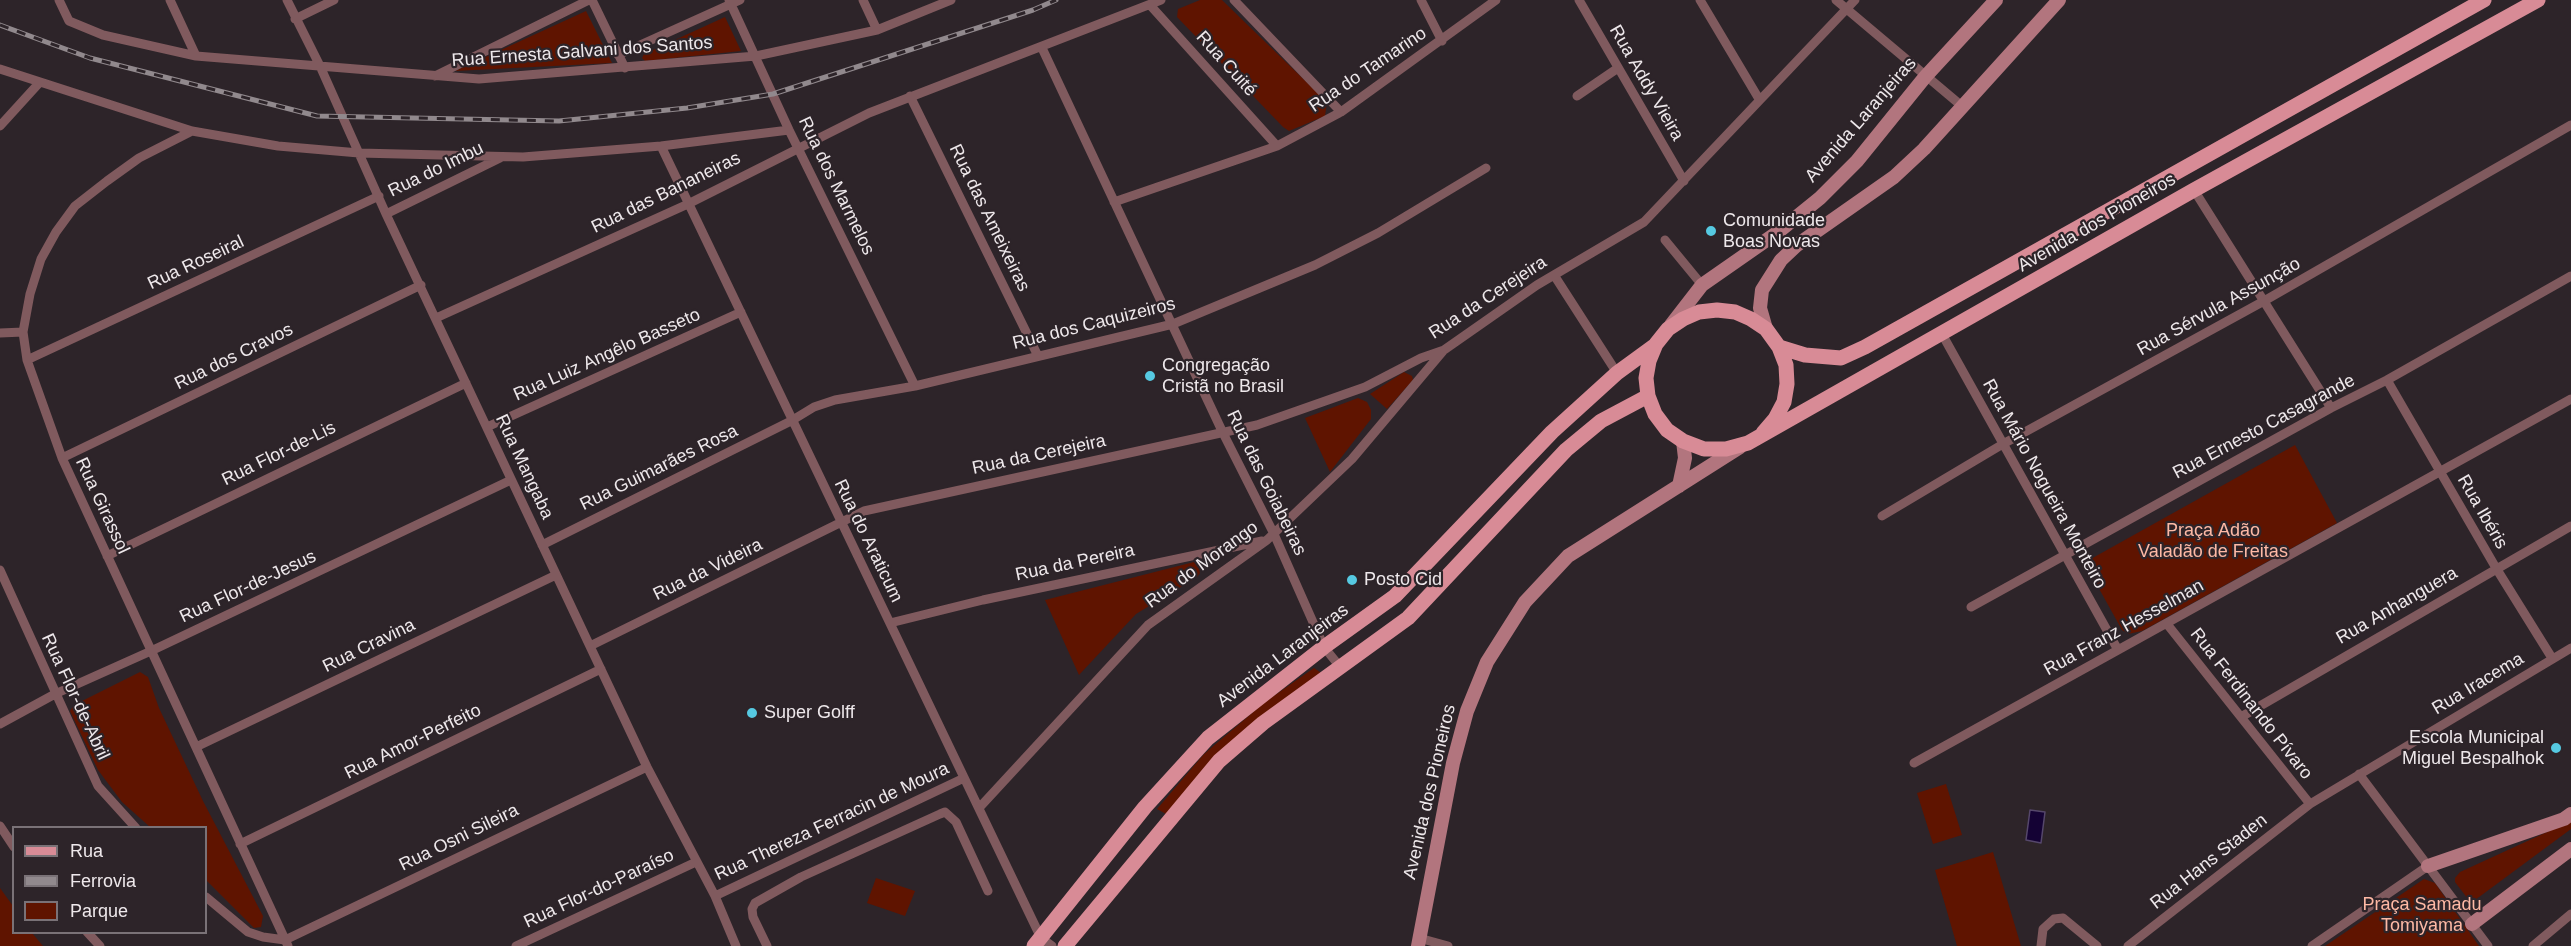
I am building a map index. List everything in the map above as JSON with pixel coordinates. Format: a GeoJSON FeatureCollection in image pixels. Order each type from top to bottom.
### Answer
{"type":"FeatureCollection","features":[{"type":"Feature","properties":{"kind":"main road","name":"Avenida dos Pioneiros"},"geometry":{"type":"LineString","coordinates":[[1779,347],[1805,355],[1840,358],[1865,347],[2484,0]]}},
{"type":"Feature","properties":{"kind":"main road","name":"Avenida dos Pioneiros"},"geometry":{"type":"LineString","coordinates":[[1748,443],[2194,190],[2538,0]]}},
{"type":"Feature","properties":{"kind":"main road"},"geometry":{"type":"LineString","coordinates":[[1748,443],[1726,449],[1704,449],[1683,441],[1667,430],[1655,414],[1648,396],[1646,378],[1649,361],[1656,344],[1668,329],[1699,312],[1717,310],[1735,312],[1766,329],[1779,347],[1786,365],[1787,384],[1779,410],[1763,433]]}},
{"type":"Feature","properties":{"kind":"main road","name":"Avenida Laranjeiras"},"geometry":{"type":"LineString","coordinates":[[1042,943],[1145,807],[1208,738],[1324,647],[1395,596],[1515,469],[1617,373],[1656,344]]}},
{"type":"Feature","properties":{"kind":"main road"},"geometry":{"type":"LineString","coordinates":[[1065,946],[1219,761],[1263,723],[1341,669],[1408,618],[1566,450],[1601,421],[1648,396]]}},
{"type":"Feature","properties":{"kind":"street","name":"Rua Ernesta Galvani dos Santos"},"geometry":{"type":"LineString","coordinates":[[58,0],[69,21],[103,35],[196,56],[479,79],[625,69],[756,56],[877,30],[951,0]]}},
{"type":"Feature","properties":{"kind":"street"},"geometry":{"type":"LineString","coordinates":[[170,0],[196,56]]}},
{"type":"Feature","properties":{"kind":"street","name":"Rua Mangaba"},"geometry":{"type":"LineString","coordinates":[[286,0],[320,66],[386,214],[647,767],[715,896],[736,946]]}},
{"type":"Feature","properties":{"kind":"street"},"geometry":{"type":"LineString","coordinates":[[295,19],[334,0]]}},
{"type":"Feature","properties":{"kind":"street"},"geometry":{"type":"LineString","coordinates":[[433,77],[591,0],[625,69]]}},
{"type":"Feature","properties":{"kind":"street"},"geometry":{"type":"LineString","coordinates":[[863,0],[877,30]]}},
{"type":"Feature","properties":{"kind":"street","name":"Rua das Bananeiras"},"geometry":{"type":"LineString","coordinates":[[435,318],[688,204],[798,147],[910,96],[1042,48],[1161,0]]}},
{"type":"Feature","properties":{"kind":"street"},"geometry":{"type":"LineString","coordinates":[[1234,0],[1341,112]]}},
{"type":"Feature","properties":{"kind":"street"},"geometry":{"type":"LineString","coordinates":[[1421,0],[1442,41]]}},
{"type":"Feature","properties":{"kind":"street","name":"Rua do Tamarino"},"geometry":{"type":"LineString","coordinates":[[1114,202],[1277,146],[1341,112],[1496,0]]}},
{"type":"Feature","properties":{"kind":"street","name":"Rua Addy Vieira"},"geometry":{"type":"LineString","coordinates":[[1579,0],[1684,182]]}},
{"type":"Feature","properties":{"kind":"street"},"geometry":{"type":"LineString","coordinates":[[1700,0],[1759,99]]}},
{"type":"Feature","properties":{"kind":"street"},"geometry":{"type":"LineString","coordinates":[[1836,0],[1963,107]]}},
{"type":"Feature","properties":{"kind":"street","name":"Rua da Cerejeira"},"geometry":{"type":"LineString","coordinates":[[841,524],[864,511],[926,496],[1257,425],[1365,387],[1420,358],[1444,350],[1554,275],[1644,222],[1855,0]]}},
{"type":"Feature","properties":{"kind":"street","name":"Avenida Laranjeiras"},"geometry":{"type":"LineString","coordinates":[[1668,329],[1702,285],[1778,232],[1820,198],[1857,160],[1925,77],[1996,0]]}},
{"type":"Feature","properties":{"kind":"street"},"geometry":{"type":"LineString","coordinates":[[1766,329],[1760,308],[1762,290],[1781,260],[1797,245],[1894,177],[1963,107],[2059,0]]}},
{"type":"Feature","properties":{"kind":"street"},"geometry":{"type":"LineString","coordinates":[[618,55],[734,1]]}},
{"type":"Feature","properties":{"kind":"street","name":"Rua dos Marmelos"},"geometry":{"type":"LineString","coordinates":[[734,1],[789,130],[915,386]]}},
{"type":"Feature","properties":{"kind":"street","name":"Rua Cuité"},"geometry":{"type":"LineString","coordinates":[[1150,4],[1277,146]]}},
{"type":"Feature","properties":{"kind":"street","name":"Rua das Goiabeiras"},"geometry":{"type":"LineString","coordinates":[[1042,48],[1173,324],[1270,537],[1324,647],[1341,669]]}},
{"type":"Feature","properties":{"kind":"street"},"geometry":{"type":"LineString","coordinates":[[1577,96],[1618,68]]}},
{"type":"Feature","properties":{"kind":"street"},"geometry":{"type":"LineString","coordinates":[[0,69],[192,131],[278,146],[359,153],[523,158],[661,146],[789,130]]}},
{"type":"Feature","properties":{"kind":"street"},"geometry":{"type":"LineString","coordinates":[[0,126],[40,82]]}},
{"type":"Feature","properties":{"kind":"street","name":"Rua das Ameixeiras"},"geometry":{"type":"LineString","coordinates":[[910,96],[1038,356]]}},
{"type":"Feature","properties":{"kind":"street","name":"Rua Sérvula Assunção"},"geometry":{"type":"LineString","coordinates":[[1882,516],[2003,444],[2264,301],[2571,125]]}},
{"type":"Feature","properties":{"kind":"street","name":"Rua Girassol"},"geometry":{"type":"LineString","coordinates":[[192,131],[139,158],[75,206],[56,232],[41,259],[30,294],[23,332],[27,360],[62,458],[286,943]]}},
{"type":"Feature","properties":{"kind":"street","name":"Rua do Araticum"},"geometry":{"type":"LineString","coordinates":[[661,146],[1042,943]]}},
{"type":"Feature","properties":{"kind":"street","name":"Rua do Imbu"},"geometry":{"type":"LineString","coordinates":[[386,214],[501,157]]}},
{"type":"Feature","properties":{"kind":"street","name":"Rua dos Caquizeiros"},"geometry":{"type":"LineString","coordinates":[[792,421],[814,407],[834,400],[915,386],[1173,324],[1316,266],[1378,233],[1486,168]]}},
{"type":"Feature","properties":{"kind":"street"},"geometry":{"type":"LineString","coordinates":[[2194,190],[2331,408]]}},
{"type":"Feature","properties":{"kind":"street","name":"Rua Roseiral"},"geometry":{"type":"LineString","coordinates":[[27,360],[379,196]]}},
{"type":"Feature","properties":{"kind":"street"},"geometry":{"type":"LineString","coordinates":[[1665,240],[1702,285]]}},
{"type":"Feature","properties":{"kind":"street"},"geometry":{"type":"LineString","coordinates":[[1554,275],[1617,373]]}},
{"type":"Feature","properties":{"kind":"street","name":"Rua Ernesto Casagrande"},"geometry":{"type":"LineString","coordinates":[[1971,607],[2331,408],[2387,380],[2571,276]]}},
{"type":"Feature","properties":{"kind":"street","name":"Rua dos Cravos"},"geometry":{"type":"LineString","coordinates":[[62,458],[420,285]]}},
{"type":"Feature","properties":{"kind":"street","name":"Rua Luiz Angêlo Basseto"},"geometry":{"type":"LineString","coordinates":[[487,428],[741,312]]}},
{"type":"Feature","properties":{"kind":"street"},"geometry":{"type":"LineString","coordinates":[[0,333],[23,332]]}},
{"type":"Feature","properties":{"kind":"street","name":"Rua Mário Nogueira Monteiro"},"geometry":{"type":"LineString","coordinates":[[1942,334],[2118,650]]}},
{"type":"Feature","properties":{"kind":"street","name":"Rua do Morango"},"geometry":{"type":"LineString","coordinates":[[979,808],[1148,625],[1270,537],[1380,428],[1444,350]]}},
{"type":"Feature","properties":{"kind":"street","name":"Rua Ibéris"},"geometry":{"type":"LineString","coordinates":[[2387,380],[2496,568],[2552,658]]}},
{"type":"Feature","properties":{"kind":"street","name":"Rua Flor-de-Lis"},"geometry":{"type":"LineString","coordinates":[[107,556],[466,383]]}},
{"type":"Feature","properties":{"kind":"street","name":"Rua Franz Hesselman"},"geometry":{"type":"LineString","coordinates":[[1914,763],[2571,399]]}},
{"type":"Feature","properties":{"kind":"street","name":"Rua Guimarães Rosa"},"geometry":{"type":"LineString","coordinates":[[542,544],[792,421]]}},
{"type":"Feature","properties":{"kind":"street"},"geometry":{"type":"LineString","coordinates":[[1679,486],[1685,458],[1683,441]]}},
{"type":"Feature","properties":{"kind":"street","name":"Avenida dos Pioneiros"},"geometry":{"type":"LineString","coordinates":[[1419,942],[1453,763],[1467,711],[1487,662],[1525,602],[1568,556],[1748,443]]}},
{"type":"Feature","properties":{"kind":"street","name":"Rua Flor-de-Jesus"},"geometry":{"type":"LineString","coordinates":[[0,724],[55,694],[151,651],[511,480]]}},
{"type":"Feature","properties":{"kind":"street","name":"Rua da Videira"},"geometry":{"type":"LineString","coordinates":[[590,646],[841,524]]}},
{"type":"Feature","properties":{"kind":"street","name":"Rua Anhanguera"},"geometry":{"type":"LineString","coordinates":[[2241,717],[2571,526]]}},
{"type":"Feature","properties":{"kind":"street","name":"Rua da Pereira"},"geometry":{"type":"LineString","coordinates":[[890,623],[983,600],[1270,537]]}},
{"type":"Feature","properties":{"kind":"street","name":"Rua Flor-de-Abril"},"geometry":{"type":"LineString","coordinates":[[0,570],[98,786],[134,826]]}},
{"type":"Feature","properties":{"kind":"street","name":"Rua Cravina"},"geometry":{"type":"LineString","coordinates":[[196,747],[556,575]]}},
{"type":"Feature","properties":{"kind":"street","name":"Rua Ferdinando Pívaro"},"geometry":{"type":"LineString","coordinates":[[2167,624],[2310,804]]}},
{"type":"Feature","properties":{"kind":"street","name":"Rua Iracema"},"geometry":{"type":"LineString","coordinates":[[2310,804],[2571,648]]}},
{"type":"Feature","properties":{"kind":"street","name":"Rua Amor-Perfeito"},"geometry":{"type":"LineString","coordinates":[[240,844],[601,669]]}},
{"type":"Feature","properties":{"kind":"street","name":"Rua Osni Sileira"},"geometry":{"type":"LineString","coordinates":[[286,943],[647,767]]}},
{"type":"Feature","properties":{"kind":"street"},"geometry":{"type":"LineString","coordinates":[[2359,774],[2488,946]]}},
{"type":"Feature","properties":{"kind":"street","name":"Rua Thereza Ferracin de Moura"},"geometry":{"type":"LineString","coordinates":[[715,896],[964,778]]}},
{"type":"Feature","properties":{"kind":"street","name":"Rua Hans Staden"},"geometry":{"type":"LineString","coordinates":[[2128,946],[2310,804]]}},
{"type":"Feature","properties":{"kind":"street"},"geometry":{"type":"LineString","coordinates":[[767,946],[753,917],[752,909],[755,903],[801,877],[945,812],[956,822],[988,891]]}},
{"type":"Feature","properties":{"kind":"street"},"geometry":{"type":"LineString","coordinates":[[2312,946],[2428,866],[2567,817]]}},
{"type":"Feature","properties":{"kind":"street"},"geometry":{"type":"LineString","coordinates":[[0,825],[12,844]]}},
{"type":"Feature","properties":{"kind":"street"},"geometry":{"type":"LineString","coordinates":[[2472,924],[2571,849]]}},
{"type":"Feature","properties":{"kind":"street","name":"Rua Flor-do-Paraíso"},"geometry":{"type":"LineString","coordinates":[[516,946],[696,861]]}},
{"type":"Feature","properties":{"kind":"street"},"geometry":{"type":"LineString","coordinates":[[207,898],[248,932],[286,943]]}},
{"type":"Feature","properties":{"kind":"street"},"geometry":{"type":"LineString","coordinates":[[2533,946],[2571,914]]}},
{"type":"Feature","properties":{"kind":"street"},"geometry":{"type":"LineString","coordinates":[[2041,946],[2043,929],[2054,919],[2063,918],[2097,946]]}},
{"type":"Feature","properties":{"kind":"street"},"geometry":{"type":"LineString","coordinates":[[88,934],[100,946]]}},
{"type":"Feature","properties":{"kind":"street"},"geometry":{"type":"LineString","coordinates":[[1419,942],[1448,946]]}},
{"type":"Feature","properties":{"kind":"green space"},"geometry":{"type":"Polygon","coordinates":[[[1200,0],[1222,0],[1327,102],[1325,116],[1289,131],[1283,127],[1177,17],[1178,9],[1200,0]]]}},
{"type":"Feature","properties":{"kind":"green space"},"geometry":{"type":"Polygon","coordinates":[[[586,11],[612,63],[455,71],[586,11]]]}},
{"type":"Feature","properties":{"kind":"green space"},"geometry":{"type":"Polygon","coordinates":[[[725,17],[741,51],[645,61],[642,58],[644,54],[725,17]]]}},
{"type":"Feature","properties":{"kind":"green space"},"geometry":{"type":"Polygon","coordinates":[[[1404,372],[1412,376],[1413,380],[1387,409],[1370,394],[1404,372]]]}},
{"type":"Feature","properties":{"kind":"green space"},"geometry":{"type":"Polygon","coordinates":[[[1358,398],[1367,402],[1371,410],[1371,419],[1330,472],[1305,418],[1358,398]]]}},
{"type":"Feature","properties":{"kind":"green space","name":"Praça Adão Valadão de Freitas"},"geometry":{"type":"Polygon","coordinates":[[[2295,445],[2337,523],[2142,631],[2128,634],[2122,630],[2087,567],[2089,560],[2295,445]]]}},
{"type":"Feature","properties":{"kind":"green space"},"geometry":{"type":"Polygon","coordinates":[[[1194,562],[1200,573],[1197,577],[1136,614],[1079,675],[1045,600],[1194,562]]]}},
{"type":"Feature","properties":{"kind":"green space"},"geometry":{"type":"Polygon","coordinates":[[[1314,668],[1323,674],[1166,814],[1157,809],[1204,754],[1265,702],[1314,668]]]}},
{"type":"Feature","properties":{"kind":"green space"},"geometry":{"type":"Polygon","coordinates":[[[140,672],[148,677],[159,708],[203,801],[263,916],[261,927],[254,928],[207,881],[207,826],[149,826],[122,802],[98,770],[70,711],[74,705],[140,672]]]}},
{"type":"Feature","properties":{"kind":"green space"},"geometry":{"type":"Polygon","coordinates":[[[1946,784],[1962,835],[1933,844],[1917,793],[1946,784]]]}},
{"type":"Feature","properties":{"kind":"green space"},"geometry":{"type":"Polygon","coordinates":[[[2571,821],[2571,829],[2471,903],[2455,882],[2460,872],[2571,821]]]}},
{"type":"Feature","properties":{"kind":"green space"},"geometry":{"type":"Polygon","coordinates":[[[1993,852],[2021,946],[1957,946],[1935,870],[1993,852]]]}},
{"type":"Feature","properties":{"kind":"green space"},"geometry":{"type":"Polygon","coordinates":[[[876,878],[915,891],[905,916],[867,903],[876,878]]]}},
{"type":"Feature","properties":{"kind":"green space","name":"Praça Samadu Tomiyama"},"geometry":{"type":"Polygon","coordinates":[[[2424,879],[2435,883],[2479,946],[2325,946],[2424,879]]]}},
{"type":"Feature","properties":{"kind":"green space"},"geometry":{"type":"Polygon","coordinates":[[[0,888],[12,905],[12,934],[33,934],[43,946],[0,946],[0,888]]]}},
{"type":"Feature","properties":{"kind":"shaded area"},"geometry":{"type":"Polygon","coordinates":[[[2030,810],[2045,812],[2041,843],[2026,840],[2030,810]]]}},
{"type":"Feature","properties":{"kind":"railway"},"geometry":{"type":"LineString","coordinates":[[0,25],[90,58],[317,116],[559,121],[687,108],[773,94],[1033,10],[1056,0]]}},
{"type":"Feature","properties":{"kind":"place","name":"Comunidade Boas Novas"},"geometry":{"type":"Point","coordinates":[1711,231]}},
{"type":"Feature","properties":{"kind":"place","name":"Congregação Cristã no Brasil"},"geometry":{"type":"Point","coordinates":[1150,376]}},
{"type":"Feature","properties":{"kind":"place","name":"Posto Cid"},"geometry":{"type":"Point","coordinates":[1352,580]}},
{"type":"Feature","properties":{"kind":"place","name":"Super Golff"},"geometry":{"type":"Point","coordinates":[752,713]}},
{"type":"Feature","properties":{"kind":"place","name":"Escola Municipal Miguel Bespalhok"},"geometry":{"type":"Point","coordinates":[2556,748]}}]}
